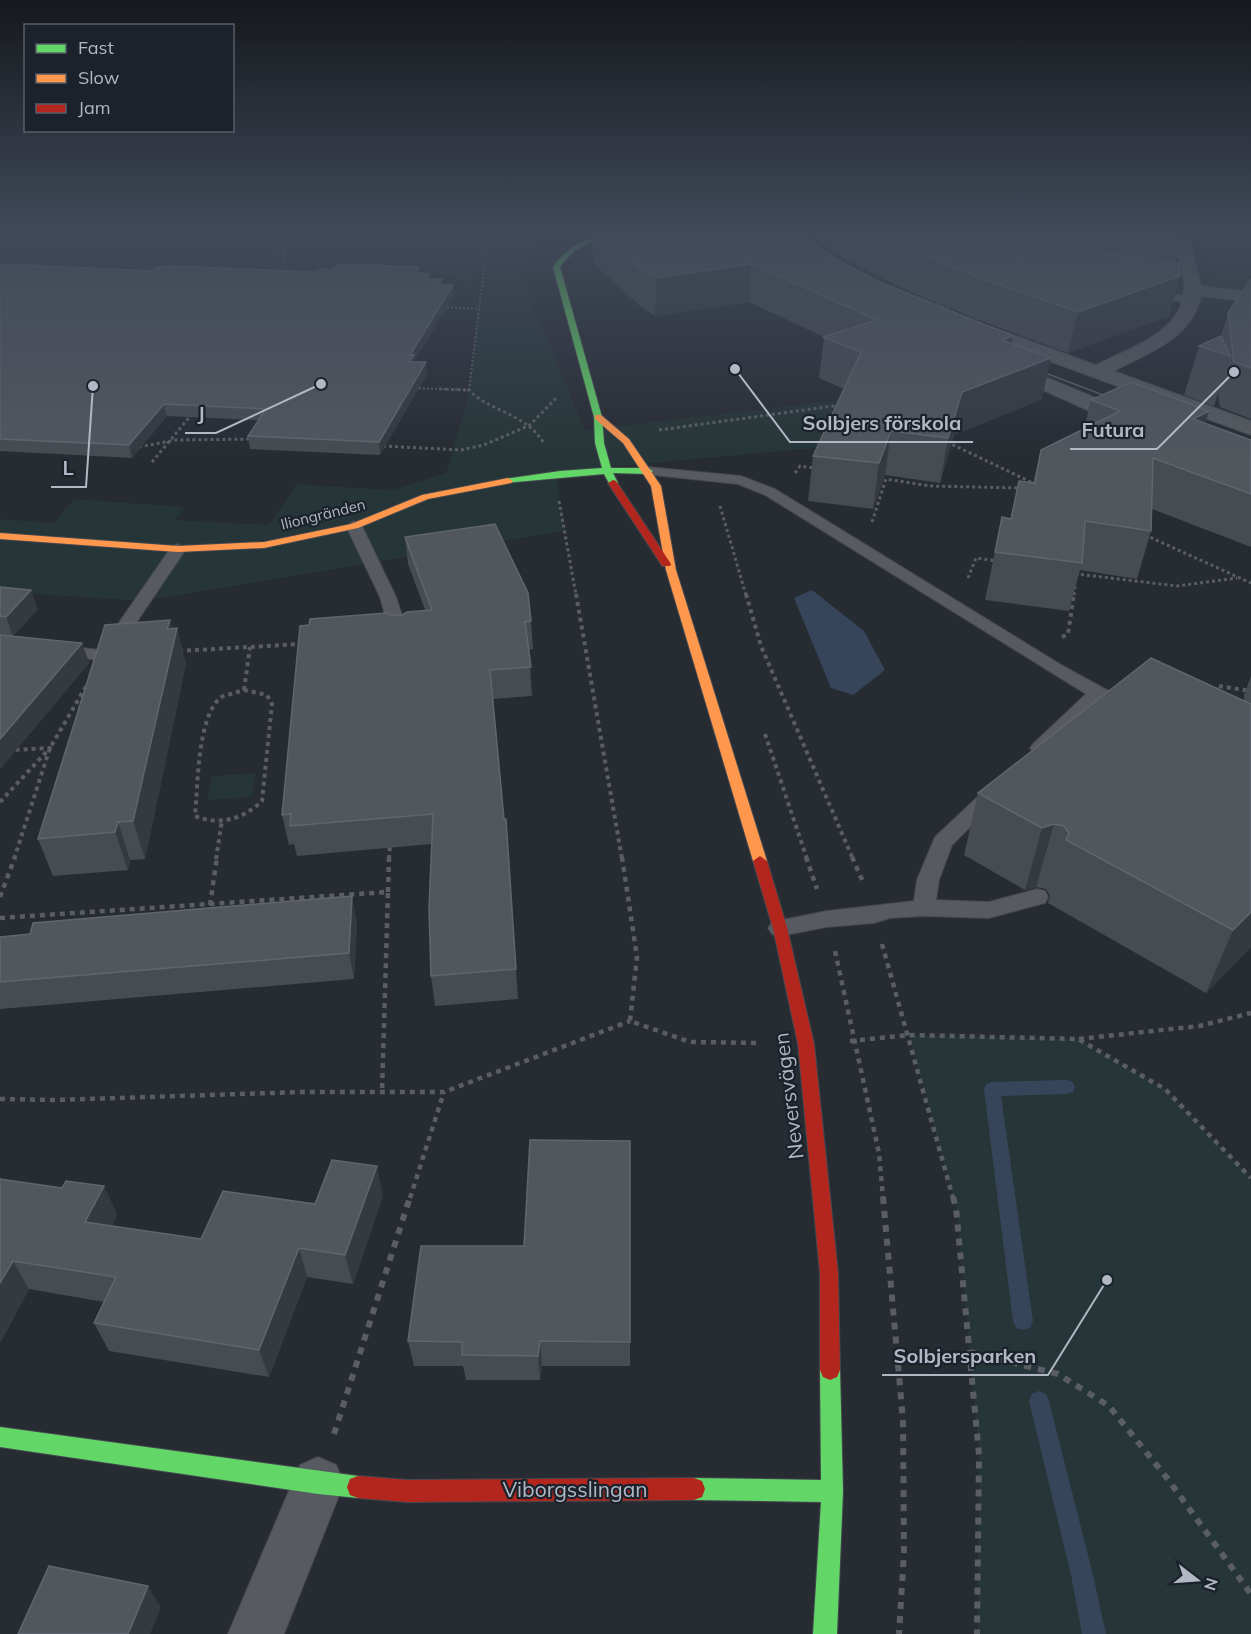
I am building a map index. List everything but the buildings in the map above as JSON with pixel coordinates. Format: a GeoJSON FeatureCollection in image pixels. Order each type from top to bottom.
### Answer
{"type":"FeatureCollection","features":[{"type":"Feature","properties":{"kind":"street","name":"Neversvägen"},"geometry":{"type":"LineString","coordinates":[[567,306],[598,417],[598,442],[607,469],[621,498],[670,570]]}},
{"type":"Feature","properties":{"kind":"street"},"geometry":{"type":"LineString","coordinates":[[1096,372],[1159,339],[1178,326],[1189,312],[1190,306]]}},
{"type":"Feature","properties":{"kind":"street"},"geometry":{"type":"LineString","coordinates":[[955,320],[1027,349],[1251,428]]}},
{"type":"Feature","properties":{"kind":"street"},"geometry":{"type":"LineString","coordinates":[[989,359],[1147,428]]}},
{"type":"Feature","properties":{"kind":"street","name":"Neversvägen"},"geometry":{"type":"LineString","coordinates":[[598,417],[626,441],[648,471],[659,496],[670,570],[780,928],[806,1044],[829,1273],[832,1491],[825,1634]]}},
{"type":"Feature","properties":{"kind":"street","name":"Iliongränden"},"geometry":{"type":"LineString","coordinates":[[0,536],[178,549],[264,545],[354,526],[425,497],[555,472],[607,469],[648,471]]}},
{"type":"Feature","properties":{"kind":"street","name":"Viborgsslingan"},"geometry":{"type":"LineString","coordinates":[[0,1437],[318,1483],[407,1491],[628,1488],[832,1491]]}},
{"type":"Feature","properties":{"kind":"street"},"geometry":{"type":"LineString","coordinates":[[256,1634],[318,1483]]}},
{"type":"Feature","properties":{"kind":"lane"},"geometry":{"type":"LineString","coordinates":[[648,471],[741,480],[770,492],[1026,651],[1098,693],[1147,713]]}},
{"type":"Feature","properties":{"kind":"lane"},"geometry":{"type":"LineString","coordinates":[[354,526],[388,597],[400,637]]}},
{"type":"Feature","properties":{"kind":"lane"},"geometry":{"type":"LineString","coordinates":[[41,647],[105,656],[178,549]]}},
{"type":"Feature","properties":{"kind":"lane"},"geometry":{"type":"LineString","coordinates":[[1027,761],[1098,693]]}},
{"type":"Feature","properties":{"kind":"lane"},"geometry":{"type":"LineString","coordinates":[[924,908],[928,880],[943,842],[1010,778]]}},
{"type":"Feature","properties":{"kind":"lane"},"geometry":{"type":"LineString","coordinates":[[780,928],[827,919],[874,915],[888,910],[924,908],[989,910],[1037,897]]}},
{"type":"Feature","properties":{"kind":"path"},"geometry":{"type":"LineString","coordinates":[[443,307],[479,309],[468,390]]}},
{"type":"Feature","properties":{"kind":"path"},"geometry":{"type":"LineString","coordinates":[[409,388],[468,390],[480,400],[530,425],[540,436],[555,472],[609,776],[637,957],[630,1021]]}},
{"type":"Feature","properties":{"kind":"path"},"geometry":{"type":"LineString","coordinates":[[841,405],[652,431],[699,456],[716,494],[761,646],[866,890],[909,1035],[956,1208],[979,1455],[977,1634]]}},
{"type":"Feature","properties":{"kind":"path"},"geometry":{"type":"LineString","coordinates":[[152,462],[172,441],[196,408]]}},
{"type":"Feature","properties":{"kind":"path"},"geometry":{"type":"LineString","coordinates":[[376,445],[461,450],[484,445],[530,425]]}},
{"type":"Feature","properties":{"kind":"path"},"geometry":{"type":"LineString","coordinates":[[138,447],[209,437],[253,439]]}},
{"type":"Feature","properties":{"kind":"path"},"geometry":{"type":"LineString","coordinates":[[947,442],[1040,487],[1031,487]]}},
{"type":"Feature","properties":{"kind":"path"},"geometry":{"type":"LineString","coordinates":[[846,538],[871,524],[886,478],[930,486],[1022,488]]}},
{"type":"Feature","properties":{"kind":"path"},"geometry":{"type":"LineString","coordinates":[[1143,534],[1251,584]]}},
{"type":"Feature","properties":{"kind":"path"},"geometry":{"type":"LineString","coordinates":[[940,597],[969,578],[976,558],[998,562]]}},
{"type":"Feature","properties":{"kind":"path"},"geometry":{"type":"LineString","coordinates":[[1026,651],[1068,634],[1077,574],[1177,586],[1238,578]]}},
{"type":"Feature","properties":{"kind":"path"},"geometry":{"type":"LineString","coordinates":[[0,897],[4,891],[50,748],[105,656],[308,643]]}},
{"type":"Feature","properties":{"kind":"path"},"geometry":{"type":"LineString","coordinates":[[244,690],[250,647]]}},
{"type":"Feature","properties":{"kind":"path"},"geometry":{"type":"LineString","coordinates":[[1220,695],[1218,686],[1251,691]]}},
{"type":"Feature","properties":{"kind":"path"},"geometry":{"type":"LineString","coordinates":[[244,690],[267,695],[272,704],[262,801],[252,811],[238,819],[204,820],[195,816],[206,721],[215,701],[225,694],[244,690]]}},
{"type":"Feature","properties":{"kind":"path"},"geometry":{"type":"LineString","coordinates":[[8,750],[50,748]]}},
{"type":"Feature","properties":{"kind":"path"},"geometry":{"type":"LineString","coordinates":[[0,802],[50,748]]}},
{"type":"Feature","properties":{"kind":"path"},"geometry":{"type":"LineString","coordinates":[[210,905],[222,820]]}},
{"type":"Feature","properties":{"kind":"path"},"geometry":{"type":"LineString","coordinates":[[382,1092],[390,834]]}},
{"type":"Feature","properties":{"kind":"path"},"geometry":{"type":"LineString","coordinates":[[0,918],[388,892]]}},
{"type":"Feature","properties":{"kind":"path"},"geometry":{"type":"LineString","coordinates":[[0,1099],[55,1100],[302,1092],[444,1092],[630,1021],[690,1042],[806,1044],[909,1035],[1078,1039],[1199,1026],[1251,1013]]}},
{"type":"Feature","properties":{"kind":"path"},"geometry":{"type":"LineString","coordinates":[[1078,1039],[1165,1089],[1251,1178]]}},
{"type":"Feature","properties":{"kind":"path"},"geometry":{"type":"LineString","coordinates":[[318,1483],[444,1092]]}},
{"type":"Feature","properties":{"kind":"path"},"geometry":{"type":"LineString","coordinates":[[970,1352],[1058,1374],[1109,1406],[1167,1478],[1251,1594]]}},
{"type":"Feature","properties":{"kind":"shaded area"},"geometry":{"type":"Polygon","coordinates":[[[479,306],[533,306],[585,430],[865,397],[925,438],[556,472],[565,531],[143,601],[0,592],[0,519],[53,523],[74,499],[185,507],[176,520],[269,525],[296,484],[393,490],[446,473],[467,401],[479,306]]]}},
{"type":"Feature","properties":{"kind":"shaded area"},"geometry":{"type":"Polygon","coordinates":[[[256,773],[252,797],[207,800],[212,776],[256,773]]]}},
{"type":"Feature","properties":{"kind":"shaded area"},"geometry":{"type":"Polygon","coordinates":[[[909,1035],[1078,1039],[1165,1089],[1251,1178],[1251,1634],[977,1634],[979,1455],[956,1208],[909,1035]]]}},
{"type":"Feature","properties":{"kind":"water"},"geometry":{"type":"Polygon","coordinates":[[[812,590],[864,631],[885,670],[853,695],[831,688],[794,598],[812,590]]]}},
{"type":"Feature","properties":{"kind":"waterway"},"geometry":{"type":"LineString","coordinates":[[1023,1321],[992,1089],[1067,1087]]}},
{"type":"Feature","properties":{"kind":"waterway"},"geometry":{"type":"LineString","coordinates":[[1039,1401],[1082,1575],[1094,1634]]}},
{"type":"Feature","properties":{"kind":"tram line"},"geometry":{"type":"LineString","coordinates":[[1032,368],[1119,401]]}},
{"type":"Feature","properties":{"kind":"traffic: fast"},"geometry":{"type":"LineString","coordinates":[[567,306],[598,417],[601,451],[613,483]]}},
{"type":"Feature","properties":{"kind":"traffic: fast"},"geometry":{"type":"LineString","coordinates":[[508,481],[578,472],[648,471]]}},
{"type":"Feature","properties":{"kind":"traffic: fast"},"geometry":{"type":"LineString","coordinates":[[825,1634],[832,1491],[830,1370]]}},
{"type":"Feature","properties":{"kind":"traffic: fast"},"geometry":{"type":"LineString","coordinates":[[0,1437],[358,1487]]}},
{"type":"Feature","properties":{"kind":"traffic: fast"},"geometry":{"type":"LineString","coordinates":[[694,1489],[832,1491]]}},
{"type":"Feature","properties":{"kind":"traffic: slow"},"geometry":{"type":"LineString","coordinates":[[598,417],[626,441],[656,486],[671,570],[760,861]]}},
{"type":"Feature","properties":{"kind":"traffic: slow"},"geometry":{"type":"LineString","coordinates":[[0,536],[178,549],[264,545],[354,526],[425,497],[508,481]]}},
{"type":"Feature","properties":{"kind":"traffic: jam"},"geometry":{"type":"LineString","coordinates":[[613,483],[666,564]]}},
{"type":"Feature","properties":{"kind":"traffic: jam"},"geometry":{"type":"LineString","coordinates":[[760,861],[780,928],[806,1044],[829,1273],[830,1370]]}},
{"type":"Feature","properties":{"kind":"traffic: jam"},"geometry":{"type":"LineString","coordinates":[[358,1487],[407,1491],[694,1489]]}},
{"type":"Feature","properties":{"kind":"place","name":"Solbjers förskola"},"geometry":{"type":"Point","coordinates":[735,369]}},
{"type":"Feature","properties":{"kind":"place","name":"Futura"},"geometry":{"type":"Point","coordinates":[1234,372]}},
{"type":"Feature","properties":{"kind":"place","name":"J"},"geometry":{"type":"Point","coordinates":[321,384]}},
{"type":"Feature","properties":{"kind":"place","name":"L"},"geometry":{"type":"Point","coordinates":[93,386]}},
{"type":"Feature","properties":{"kind":"place","name":"Solbjersparken"},"geometry":{"type":"Point","coordinates":[1107,1280]}}]}
